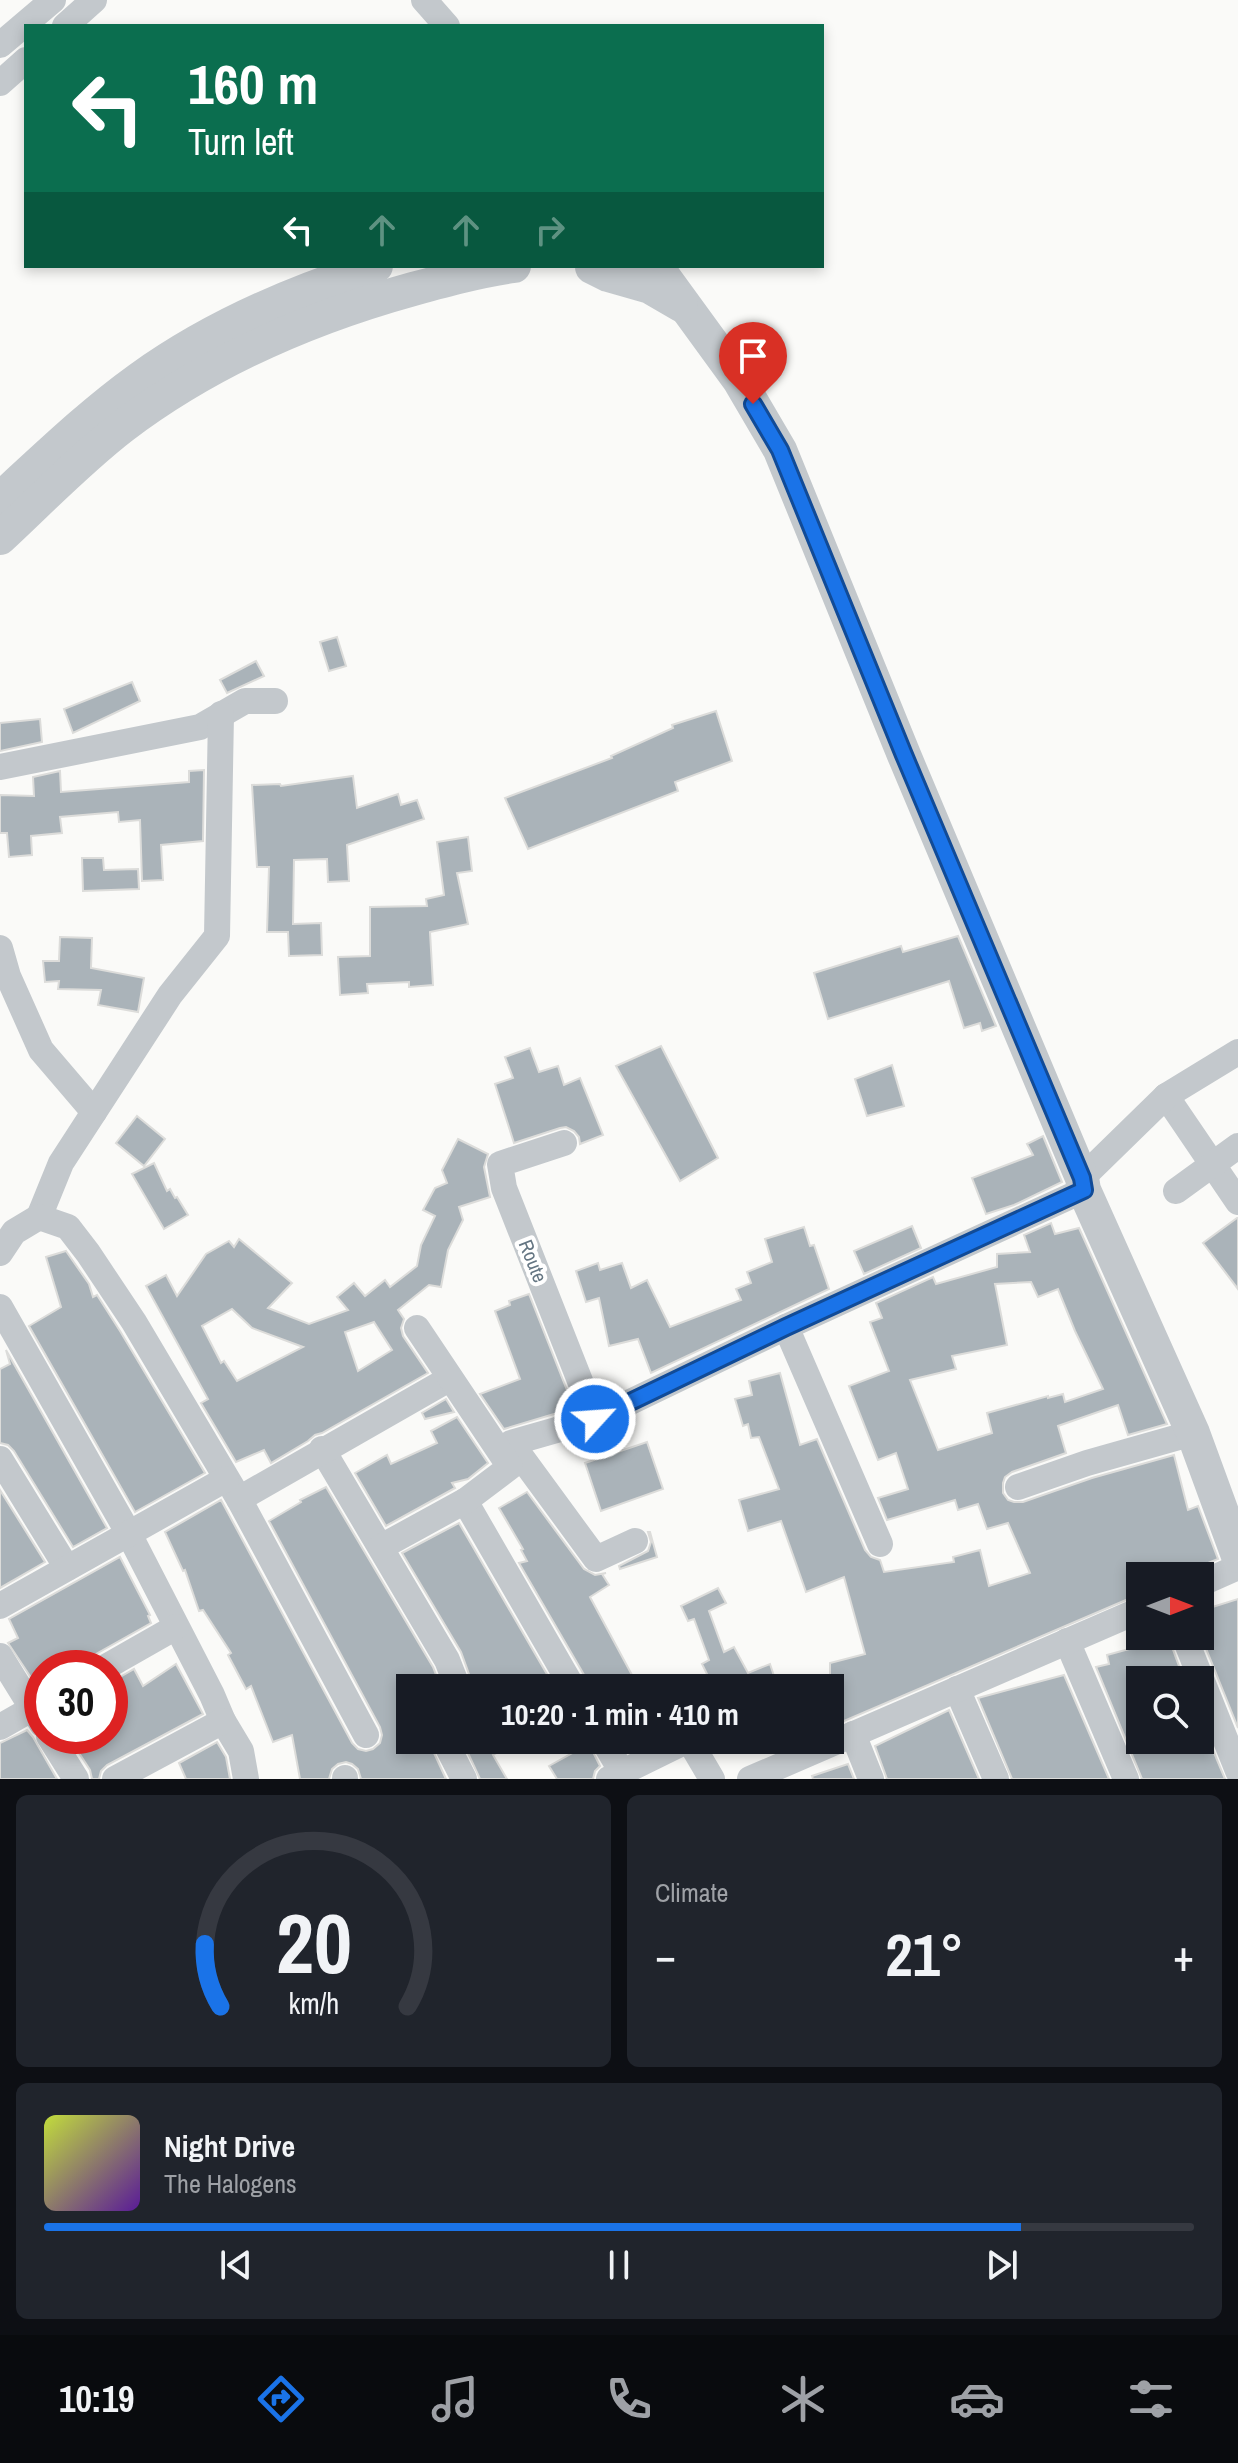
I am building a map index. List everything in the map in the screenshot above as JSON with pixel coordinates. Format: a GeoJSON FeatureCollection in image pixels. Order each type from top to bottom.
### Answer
{"type":"FeatureCollection","features":[{"type":"Feature","properties":{"kind":"street"},"geometry":{"type":"LineString","coordinates":[[25,24],[53,0]]}},
{"type":"Feature","properties":{"kind":"street"},"geometry":{"type":"LineString","coordinates":[[67,24],[94,0]]}},
{"type":"Feature","properties":{"kind":"street"},"geometry":{"type":"LineString","coordinates":[[424,0],[445,24]]}},
{"type":"Feature","properties":{"kind":"street"},"geometry":{"type":"LineString","coordinates":[[0,45],[24,25]]}},
{"type":"Feature","properties":{"kind":"street"},"geometry":{"type":"LineString","coordinates":[[0,83],[24,62]]}},
{"type":"Feature","properties":{"kind":"street"},"geometry":{"type":"LineString","coordinates":[[0,499],[108,402],[174,355],[246,315],[370,268]]}},
{"type":"Feature","properties":{"kind":"street"},"geometry":{"type":"LineString","coordinates":[[0,538],[123,426],[226,361],[337,312],[470,273],[501,268]]}},
{"type":"Feature","properties":{"kind":"street"},"geometry":{"type":"LineString","coordinates":[[596,268],[608,275],[650,287],[685,308]]}},
{"type":"Feature","properties":{"kind":"street"},"geometry":{"type":"LineString","coordinates":[[657,268],[739,380],[780,450],[1083,1184],[1193,1433],[1238,1556]]}},
{"type":"Feature","properties":{"kind":"street"},"geometry":{"type":"LineString","coordinates":[[0,767],[200,727],[245,701],[275,701]]}},
{"type":"Feature","properties":{"kind":"street"},"geometry":{"type":"LineString","coordinates":[[0,1253],[14,1232],[39,1217],[61,1163],[170,995],[217,936],[221,714]]}},
{"type":"Feature","properties":{"kind":"street"},"geometry":{"type":"LineString","coordinates":[[0,948],[8,976],[41,1050],[94,1112]]}},
{"type":"Feature","properties":{"kind":"street"},"geometry":{"type":"LineString","coordinates":[[635,1541],[596,1559],[511,1443],[595,1419],[1083,1184],[1166,1096],[1238,1052]]}},
{"type":"Feature","properties":{"kind":"street"},"geometry":{"type":"LineString","coordinates":[[1166,1096],[1238,1202]]}},
{"type":"Feature","properties":{"kind":"street","name":"Route"},"geometry":{"type":"LineString","coordinates":[[564,1143],[500,1164],[504,1188],[595,1419]]}},
{"type":"Feature","properties":{"kind":"street"},"geometry":{"type":"LineString","coordinates":[[1176,1191],[1238,1146]]}},
{"type":"Feature","properties":{"kind":"street"},"geometry":{"type":"LineString","coordinates":[[39,1217],[68,1227],[134,1322],[233,1489],[366,1735]]}},
{"type":"Feature","properties":{"kind":"street"},"geometry":{"type":"LineString","coordinates":[[0,1307],[129,1534],[241,1751],[246,1779]]}},
{"type":"Feature","properties":{"kind":"street"},"geometry":{"type":"LineString","coordinates":[[786,1327],[880,1544]]}},
{"type":"Feature","properties":{"kind":"street"},"geometry":{"type":"LineString","coordinates":[[381,1547],[465,1501],[510,1467],[417,1328]]}},
{"type":"Feature","properties":{"kind":"street"},"geometry":{"type":"LineString","coordinates":[[0,1606],[129,1534],[322,1449],[449,1379]]}},
{"type":"Feature","properties":{"kind":"street"},"geometry":{"type":"LineString","coordinates":[[1018,1487],[1087,1463],[1193,1433]]}},
{"type":"Feature","properties":{"kind":"street"},"geometry":{"type":"LineString","coordinates":[[322,1449],[452,1674]]}},
{"type":"Feature","properties":{"kind":"street"},"geometry":{"type":"LineString","coordinates":[[0,1459],[67,1568]]}},
{"type":"Feature","properties":{"kind":"street"},"geometry":{"type":"LineString","coordinates":[[465,1501],[565,1674]]}},
{"type":"Feature","properties":{"kind":"street"},"geometry":{"type":"LineString","coordinates":[[1214,1578],[1238,1567]]}},
{"type":"Feature","properties":{"kind":"street"},"geometry":{"type":"LineString","coordinates":[[750,1779],[1126,1616]]}},
{"type":"Feature","properties":{"kind":"street"},"geometry":{"type":"LineString","coordinates":[[128,1654],[176,1627]]}},
{"type":"Feature","properties":{"kind":"street"},"geometry":{"type":"LineString","coordinates":[[1067,1641],[1126,1779]]}},
{"type":"Feature","properties":{"kind":"street"},"geometry":{"type":"LineString","coordinates":[[1190,1650],[1238,1771]]}},
{"type":"Feature","properties":{"kind":"street"},"geometry":{"type":"LineString","coordinates":[[0,1656],[24,1690]]}},
{"type":"Feature","properties":{"kind":"street"},"geometry":{"type":"LineString","coordinates":[[957,1689],[996,1779]]}},
{"type":"Feature","properties":{"kind":"street"},"geometry":{"type":"LineString","coordinates":[[0,1727],[24,1718]]}},
{"type":"Feature","properties":{"kind":"street"},"geometry":{"type":"LineString","coordinates":[[115,1779],[223,1721]]}},
{"type":"Feature","properties":{"kind":"street"},"geometry":{"type":"LineString","coordinates":[[853,1734],[871,1779]]}},
{"type":"Feature","properties":{"kind":"street"},"geometry":{"type":"LineString","coordinates":[[60,1754],[76,1779]]}},
{"type":"Feature","properties":{"kind":"street"},"geometry":{"type":"LineString","coordinates":[[451,1754],[464,1779]]}},
{"type":"Feature","properties":{"kind":"street"},"geometry":{"type":"LineString","coordinates":[[608,1754],[615,1775],[659,1754]]}},
{"type":"Feature","properties":{"kind":"street"},"geometry":{"type":"LineString","coordinates":[[697,1754],[712,1779]]}},
{"type":"Feature","properties":{"kind":"building"},"geometry":{"type":"Polygon","coordinates":[[[337,637],[346,666],[329,671],[320,642],[337,637]]]}},
{"type":"Feature","properties":{"kind":"building"},"geometry":{"type":"Polygon","coordinates":[[[256,661],[264,676],[227,693],[220,680],[256,661]]]}},
{"type":"Feature","properties":{"kind":"building"},"geometry":{"type":"Polygon","coordinates":[[[132,682],[140,701],[73,733],[64,709],[132,682]]]}},
{"type":"Feature","properties":{"kind":"building"},"geometry":{"type":"Polygon","coordinates":[[[716,711],[732,761],[675,782],[678,791],[528,849],[505,798],[612,758],[673,728],[672,725],[716,711]]]}},
{"type":"Feature","properties":{"kind":"building"},"geometry":{"type":"Polygon","coordinates":[[[40,719],[42,742],[0,751],[0,723],[40,719]]]}},
{"type":"Feature","properties":{"kind":"building"},"geometry":{"type":"Polygon","coordinates":[[[204,770],[203,841],[161,845],[163,880],[142,881],[140,820],[119,822],[118,812],[60,817],[62,833],[31,836],[32,855],[9,857],[7,833],[0,833],[0,795],[34,796],[33,777],[60,771],[61,792],[189,782],[189,771],[204,770]]]}},
{"type":"Feature","properties":{"kind":"building"},"geometry":{"type":"Polygon","coordinates":[[[353,776],[357,808],[398,794],[401,805],[417,800],[424,819],[347,845],[349,881],[328,882],[327,859],[294,860],[293,924],[321,923],[322,955],[289,956],[288,932],[267,932],[269,867],[257,867],[252,785],[281,786],[353,776]]]}},
{"type":"Feature","properties":{"kind":"building"},"geometry":{"type":"Polygon","coordinates":[[[468,837],[472,871],[457,873],[468,924],[430,932],[433,985],[409,987],[409,982],[367,984],[368,993],[340,995],[338,957],[370,956],[370,907],[427,906],[426,899],[444,895],[437,842],[468,837]]]}},
{"type":"Feature","properties":{"kind":"building"},"geometry":{"type":"Polygon","coordinates":[[[82,858],[103,858],[104,870],[138,869],[139,889],[83,891],[82,858]]]}},
{"type":"Feature","properties":{"kind":"building"},"geometry":{"type":"Polygon","coordinates":[[[958,936],[996,1026],[982,1031],[980,1023],[964,1028],[949,981],[828,1019],[814,973],[901,946],[903,952],[958,936]]]}},
{"type":"Feature","properties":{"kind":"building"},"geometry":{"type":"Polygon","coordinates":[[[60,937],[92,938],[91,968],[144,978],[138,1012],[98,1005],[101,990],[58,989],[59,981],[45,982],[43,961],[59,961],[60,937]]]}},
{"type":"Feature","properties":{"kind":"building"},"geometry":{"type":"Polygon","coordinates":[[[661,1046],[718,1158],[680,1181],[616,1066],[661,1046]]]}},
{"type":"Feature","properties":{"kind":"building"},"geometry":{"type":"Polygon","coordinates":[[[530,1048],[539,1072],[558,1066],[564,1085],[580,1078],[603,1135],[580,1144],[579,1137],[566,1127],[514,1143],[495,1084],[513,1078],[505,1057],[530,1048]]]}},
{"type":"Feature","properties":{"kind":"building"},"geometry":{"type":"Polygon","coordinates":[[[892,1065],[904,1106],[867,1116],[855,1079],[892,1065]]]}},
{"type":"Feature","properties":{"kind":"building"},"geometry":{"type":"Polygon","coordinates":[[[137,1116],[165,1139],[144,1166],[116,1143],[137,1116]]]}},
{"type":"Feature","properties":{"kind":"building"},"geometry":{"type":"Polygon","coordinates":[[[1043,1136],[1062,1182],[1014,1205],[986,1214],[972,1178],[1033,1155],[1027,1144],[1043,1136]]]}},
{"type":"Feature","properties":{"kind":"building"},"geometry":{"type":"Polygon","coordinates":[[[458,1139],[488,1154],[484,1167],[490,1197],[459,1207],[463,1220],[448,1250],[441,1287],[429,1285],[398,1310],[404,1319],[401,1328],[403,1336],[428,1373],[315,1435],[271,1463],[264,1450],[236,1462],[201,1403],[208,1399],[146,1286],[166,1275],[177,1296],[206,1254],[229,1241],[234,1247],[239,1239],[292,1283],[268,1308],[309,1324],[348,1310],[337,1297],[354,1283],[365,1296],[385,1280],[390,1287],[417,1266],[421,1245],[435,1216],[423,1210],[435,1188],[447,1183],[442,1170],[458,1139]],[[232,1309],[202,1326],[221,1363],[224,1361],[237,1381],[303,1347],[252,1328],[232,1309]],[[374,1322],[345,1332],[358,1371],[392,1350],[374,1322]]]}},
{"type":"Feature","properties":{"kind":"building"},"geometry":{"type":"Polygon","coordinates":[[[154,1163],[167,1191],[170,1189],[177,1197],[188,1215],[164,1229],[132,1174],[154,1163]]]}},
{"type":"Feature","properties":{"kind":"building"},"geometry":{"type":"Polygon","coordinates":[[[1238,1218],[1238,1289],[1203,1243],[1238,1218]]]}},
{"type":"Feature","properties":{"kind":"building"},"geometry":{"type":"Polygon","coordinates":[[[1051,1223],[1055,1234],[1079,1228],[1167,1424],[1128,1435],[1118,1405],[1058,1426],[1066,1453],[1012,1472],[1005,1477],[1003,1493],[1008,1500],[1023,1502],[1092,1478],[1174,1455],[1188,1510],[1198,1506],[1218,1559],[1210,1562],[1126,1562],[1126,1600],[844,1721],[844,1674],[830,1674],[830,1663],[865,1654],[844,1577],[806,1592],[781,1521],[748,1531],[739,1500],[779,1489],[759,1437],[751,1438],[748,1424],[743,1426],[735,1399],[752,1395],[749,1381],[780,1373],[800,1445],[817,1439],[865,1550],[871,1557],[880,1560],[884,1572],[954,1562],[953,1557],[980,1550],[989,1586],[1030,1573],[1008,1523],[987,1529],[978,1504],[958,1510],[955,1500],[887,1520],[878,1498],[908,1489],[896,1453],[878,1460],[849,1386],[889,1371],[870,1322],[882,1318],[876,1303],[933,1277],[936,1284],[997,1267],[997,1254],[1030,1252],[1024,1235],[1051,1223]],[[1031,1282],[995,1284],[1007,1345],[952,1356],[956,1369],[910,1380],[938,1450],[992,1433],[987,1413],[1048,1396],[1063,1394],[1065,1402],[1103,1389],[1058,1289],[1038,1297],[1031,1282]]]}},
{"type":"Feature","properties":{"kind":"building"},"geometry":{"type":"Polygon","coordinates":[[[912,1226],[921,1248],[864,1274],[854,1251],[912,1226]]]}},
{"type":"Feature","properties":{"kind":"building"},"geometry":{"type":"Polygon","coordinates":[[[804,1227],[810,1246],[814,1245],[829,1289],[651,1373],[638,1339],[609,1346],[599,1298],[586,1302],[576,1271],[598,1263],[600,1270],[622,1263],[631,1288],[647,1280],[670,1327],[741,1300],[736,1289],[751,1283],[747,1272],[772,1262],[765,1239],[804,1227]]]}},
{"type":"Feature","properties":{"kind":"building"},"geometry":{"type":"Polygon","coordinates":[[[66,1251],[89,1284],[93,1297],[97,1295],[120,1331],[205,1473],[135,1512],[29,1326],[61,1307],[46,1257],[66,1251]]]}},
{"type":"Feature","properties":{"kind":"building"},"geometry":{"type":"Polygon","coordinates":[[[529,1294],[574,1408],[504,1429],[480,1394],[520,1379],[495,1311],[510,1305],[509,1301],[529,1294]]]}},
{"type":"Feature","properties":{"kind":"building"},"geometry":{"type":"Polygon","coordinates":[[[6,1350],[107,1528],[73,1547],[14,1451],[0,1443],[0,1369],[10,1364],[6,1350]]]}},
{"type":"Feature","properties":{"kind":"building"},"geometry":{"type":"Polygon","coordinates":[[[446,1399],[454,1412],[425,1419],[422,1413],[446,1399]]]}},
{"type":"Feature","properties":{"kind":"building"},"geometry":{"type":"Polygon","coordinates":[[[457,1417],[488,1463],[468,1479],[452,1483],[455,1488],[386,1526],[355,1473],[387,1455],[391,1464],[437,1443],[431,1431],[457,1417]]]}},
{"type":"Feature","properties":{"kind":"building"},"geometry":{"type":"Polygon","coordinates":[[[647,1442],[663,1489],[601,1511],[585,1463],[647,1442]]]}},
{"type":"Feature","properties":{"kind":"building"},"geometry":{"type":"Polygon","coordinates":[[[326,1487],[433,1667],[436,1674],[396,1674],[396,1754],[434,1754],[446,1779],[361,1779],[358,1769],[346,1762],[332,1769],[329,1779],[300,1779],[292,1735],[273,1742],[251,1686],[246,1689],[228,1655],[231,1653],[203,1610],[199,1611],[185,1570],[165,1532],[221,1500],[352,1743],[366,1751],[380,1743],[380,1727],[269,1521],[326,1487]]]}},
{"type":"Feature","properties":{"kind":"building"},"geometry":{"type":"Polygon","coordinates":[[[0,1490],[45,1562],[0,1588],[0,1490]]]}},
{"type":"Feature","properties":{"kind":"building"},"geometry":{"type":"Polygon","coordinates":[[[527,1492],[584,1569],[595,1575],[606,1573],[602,1574],[609,1585],[590,1597],[631,1674],[584,1674],[519,1563],[527,1561],[523,1549],[499,1508],[527,1492]]]}},
{"type":"Feature","properties":{"kind":"building"},"geometry":{"type":"Polygon","coordinates":[[[459,1523],[547,1674],[469,1674],[461,1652],[402,1553],[459,1523]]]}},
{"type":"Feature","properties":{"kind":"building"},"geometry":{"type":"Polygon","coordinates":[[[648,1532],[657,1557],[620,1569],[619,1566],[648,1551],[651,1542],[648,1532]]]}},
{"type":"Feature","properties":{"kind":"building"},"geometry":{"type":"Polygon","coordinates":[[[120,1557],[150,1615],[151,1623],[103,1650],[24,1650],[24,1667],[8,1643],[18,1638],[9,1619],[120,1557]]]}},
{"type":"Feature","properties":{"kind":"building"},"geometry":{"type":"Polygon","coordinates":[[[718,1588],[726,1603],[709,1611],[724,1652],[734,1647],[748,1673],[770,1664],[773,1674],[707,1674],[702,1664],[709,1660],[694,1619],[688,1621],[681,1606],[718,1588]]]}},
{"type":"Feature","properties":{"kind":"building"},"geometry":{"type":"Polygon","coordinates":[[[1238,1599],[1238,1728],[1207,1650],[1214,1650],[1214,1607],[1238,1599]]]}},
{"type":"Feature","properties":{"kind":"building"},"geometry":{"type":"Polygon","coordinates":[[[1126,1650],[1173,1650],[1179,1666],[1126,1666],[1126,1740],[1096,1667],[1109,1664],[1107,1655],[1126,1650]]]}},
{"type":"Feature","properties":{"kind":"building"},"geometry":{"type":"Polygon","coordinates":[[[176,1664],[203,1714],[128,1754],[128,1672],[134,1669],[143,1686],[176,1664]]]}},
{"type":"Feature","properties":{"kind":"building"},"geometry":{"type":"Polygon","coordinates":[[[1064,1675],[1109,1779],[1012,1779],[978,1698],[1064,1675]]]}},
{"type":"Feature","properties":{"kind":"building"},"geometry":{"type":"Polygon","coordinates":[[[949,1710],[979,1779],[887,1779],[875,1746],[949,1710]]]}},
{"type":"Feature","properties":{"kind":"building"},"geometry":{"type":"Polygon","coordinates":[[[24,1731],[24,1754],[43,1754],[57,1779],[0,1779],[0,1743],[24,1731]]]}},
{"type":"Feature","properties":{"kind":"building"},"geometry":{"type":"Polygon","coordinates":[[[217,1742],[226,1757],[230,1779],[186,1779],[179,1763],[217,1742]]]}},
{"type":"Feature","properties":{"kind":"building"},"geometry":{"type":"Polygon","coordinates":[[[1214,1753],[1225,1779],[1142,1779],[1132,1754],[1214,1753]]]}},
{"type":"Feature","properties":{"kind":"building"},"geometry":{"type":"Polygon","coordinates":[[[80,1754],[128,1754],[107,1765],[99,1779],[92,1779],[80,1754]]]}},
{"type":"Feature","properties":{"kind":"building"},"geometry":{"type":"Polygon","coordinates":[[[468,1754],[495,1754],[507,1779],[480,1779],[468,1754]]]}},
{"type":"Feature","properties":{"kind":"building"},"geometry":{"type":"Polygon","coordinates":[[[570,1754],[594,1754],[600,1766],[593,1779],[557,1779],[549,1766],[570,1754]]]}},
{"type":"Feature","properties":{"kind":"building"},"geometry":{"type":"Polygon","coordinates":[[[848,1764],[854,1779],[813,1779],[812,1776],[848,1764]]]}},
{"type":"Feature","properties":{"kind":"route"},"geometry":{"type":"LineString","coordinates":[[595,1419],[1084,1190],[1082,1178],[780,450],[753,404]]}}]}
